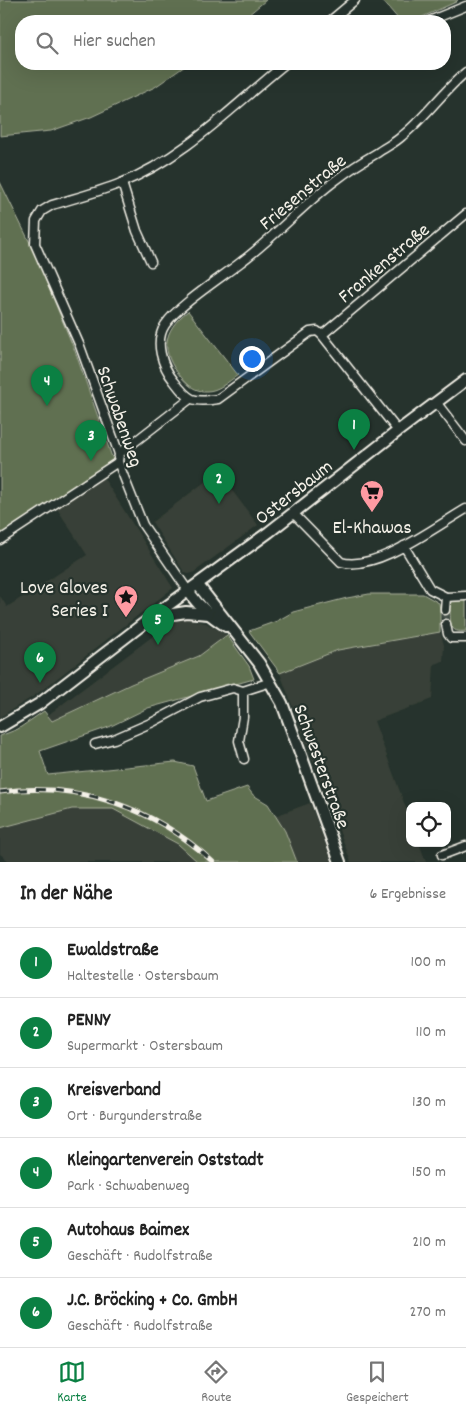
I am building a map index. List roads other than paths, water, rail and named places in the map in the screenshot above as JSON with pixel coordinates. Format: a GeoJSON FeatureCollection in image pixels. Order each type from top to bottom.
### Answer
{"type":"FeatureCollection","features":[{"type":"Feature","properties":{"kind":"street"},"geometry":{"type":"LineString","coordinates":[[337,15],[355,0]]}},
{"type":"Feature","properties":{"kind":"street"},"geometry":{"type":"LineString","coordinates":[[444,15],[466,6]]}},
{"type":"Feature","properties":{"kind":"street"},"geometry":{"type":"LineString","coordinates":[[152,262],[137,231],[122,183],[159,164],[191,143],[278,70]]}},
{"type":"Feature","properties":{"kind":"street","name":"Friesenstraße"},"geometry":{"type":"LineString","coordinates":[[190,399],[173,380],[164,364],[160,348],[161,336],[166,324],[182,307],[251,255],[335,181],[400,138],[415,125],[451,84],[466,72]]}},
{"type":"Feature","properties":{"kind":"street","name":"Schwabenweg"},"geometry":{"type":"LineString","coordinates":[[122,183],[52,205],[42,211],[36,220],[35,244],[80,346],[143,525],[188,592]]}},
{"type":"Feature","properties":{"kind":"street","name":"Frankenstraße"},"geometry":{"type":"LineString","coordinates":[[322,335],[466,214]]}},
{"type":"Feature","properties":{"kind":"street"},"geometry":{"type":"LineString","coordinates":[[0,540],[119,458],[190,399],[203,402],[218,399],[310,332],[317,332],[322,335],[398,431]]}},
{"type":"Feature","properties":{"kind":"street","name":"Ostersbaum"},"geometry":{"type":"LineString","coordinates":[[0,727],[39,704],[466,380]]}},
{"type":"Feature","properties":{"kind":"street"},"geometry":{"type":"LineString","coordinates":[[436,402],[466,441]]}},
{"type":"Feature","properties":{"kind":"street"},"geometry":{"type":"LineString","coordinates":[[293,513],[341,562],[350,565],[377,560],[404,546],[466,508]]}},
{"type":"Feature","properties":{"kind":"street"},"geometry":{"type":"LineString","coordinates":[[404,546],[430,589],[446,597],[466,596]]}},
{"type":"Feature","properties":{"kind":"street","name":"Schwesterstraße"},"geometry":{"type":"LineString","coordinates":[[198,585],[255,656],[282,703],[340,862]]}},
{"type":"Feature","properties":{"kind":"street","name":"Schwesterstraße"},"geometry":{"type":"LineString","coordinates":[[188,592],[208,614],[234,630]]}},
{"type":"Feature","properties":{"kind":"street"},"geometry":{"type":"LineString","coordinates":[[445,610],[446,597]]}},
{"type":"Feature","properties":{"kind":"street"},"geometry":{"type":"LineString","coordinates":[[152,617],[186,612],[208,614]]}},
{"type":"Feature","properties":{"kind":"street"},"geometry":{"type":"LineString","coordinates":[[446,624],[451,638],[466,638]]}},
{"type":"Feature","properties":{"kind":"street"},"geometry":{"type":"LineString","coordinates":[[96,744],[114,739],[153,722],[200,697],[233,688],[242,691],[271,682]]}},
{"type":"Feature","properties":{"kind":"street"},"geometry":{"type":"LineString","coordinates":[[242,691],[243,717],[239,741],[244,759]]}},
{"type":"Feature","properties":{"kind":"street"},"geometry":{"type":"LineString","coordinates":[[442,855],[466,846]]}},
{"type":"Feature","properties":{"kind":"tunnel"},"geometry":{"type":"LineString","coordinates":[[445,610],[446,624]]}},
{"type":"Feature","properties":{"kind":"railway"},"geometry":{"type":"LineString","coordinates":[[0,792],[58,791],[87,795],[114,803],[141,813],[166,827],[190,843],[213,862]]}},
{"type":"Feature","properties":{"kind":"place","name":"Kleingartenverein Oststadt"},"geometry":{"type":"Point","coordinates":[47,406]}},
{"type":"Feature","properties":{"kind":"place","name":"Ewaldstraße"},"geometry":{"type":"Point","coordinates":[354,450]}},
{"type":"Feature","properties":{"kind":"place","name":"Kreisverband"},"geometry":{"type":"Point","coordinates":[91,461]}},
{"type":"Feature","properties":{"kind":"place","name":"PENNY"},"geometry":{"type":"Point","coordinates":[219,504]}},
{"type":"Feature","properties":{"kind":"place","name":"El-Khawas"},"geometry":{"type":"Point","coordinates":[372,513]}},
{"type":"Feature","properties":{"kind":"place","name":"Love Gloves Series I"},"geometry":{"type":"Point","coordinates":[126,618]}},
{"type":"Feature","properties":{"kind":"place","name":"Autohaus Baimex"},"geometry":{"type":"Point","coordinates":[158,645]}},
{"type":"Feature","properties":{"kind":"place","name":"J.C. Bröcking + Co. GmbH"},"geometry":{"type":"Point","coordinates":[40,683]}}]}
